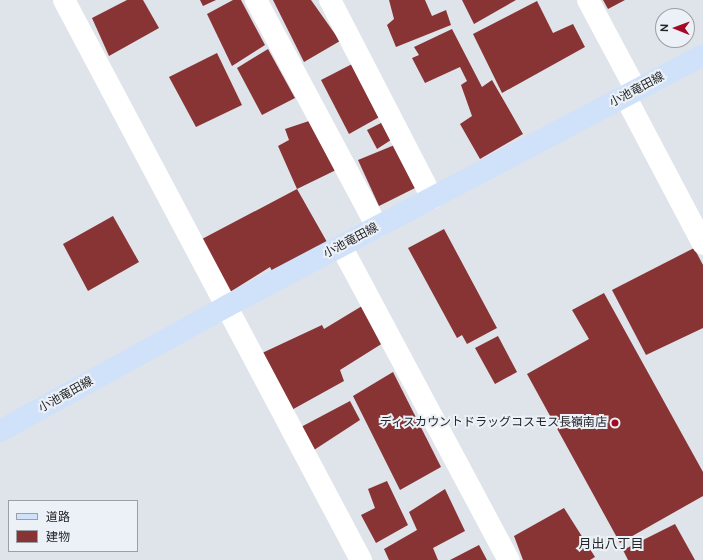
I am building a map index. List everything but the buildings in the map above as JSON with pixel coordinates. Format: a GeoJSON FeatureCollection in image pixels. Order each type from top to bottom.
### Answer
{"type":"FeatureCollection","features":[{"type":"Feature","properties":{"kind":"main road","name":"小池竜田線"},"geometry":{"type":"LineString","coordinates":[[0,431],[228,306],[703,55]]}},
{"type":"Feature","properties":{"kind":"street"},"geometry":{"type":"LineString","coordinates":[[64,0],[228,306],[361,560]]}},
{"type":"Feature","properties":{"kind":"street"},"geometry":{"type":"LineString","coordinates":[[256,0],[377,227]]}},
{"type":"Feature","properties":{"kind":"street"},"geometry":{"type":"LineString","coordinates":[[330,0],[432,198]]}},
{"type":"Feature","properties":{"kind":"street"},"geometry":{"type":"LineString","coordinates":[[588,0],[703,244]]}},
{"type":"Feature","properties":{"kind":"street"},"geometry":{"type":"LineString","coordinates":[[341,246],[509,560]]}},
{"type":"Feature","properties":{"kind":"place","name":"ディスカウントドラッグコスモス長嶺南店"},"geometry":{"type":"Point","coordinates":[615,423]}},
{"type":"Feature","properties":{"kind":"district","name":"月出八丁目"},"geometry":{"type":"Point","coordinates":[611,544]}}]}
